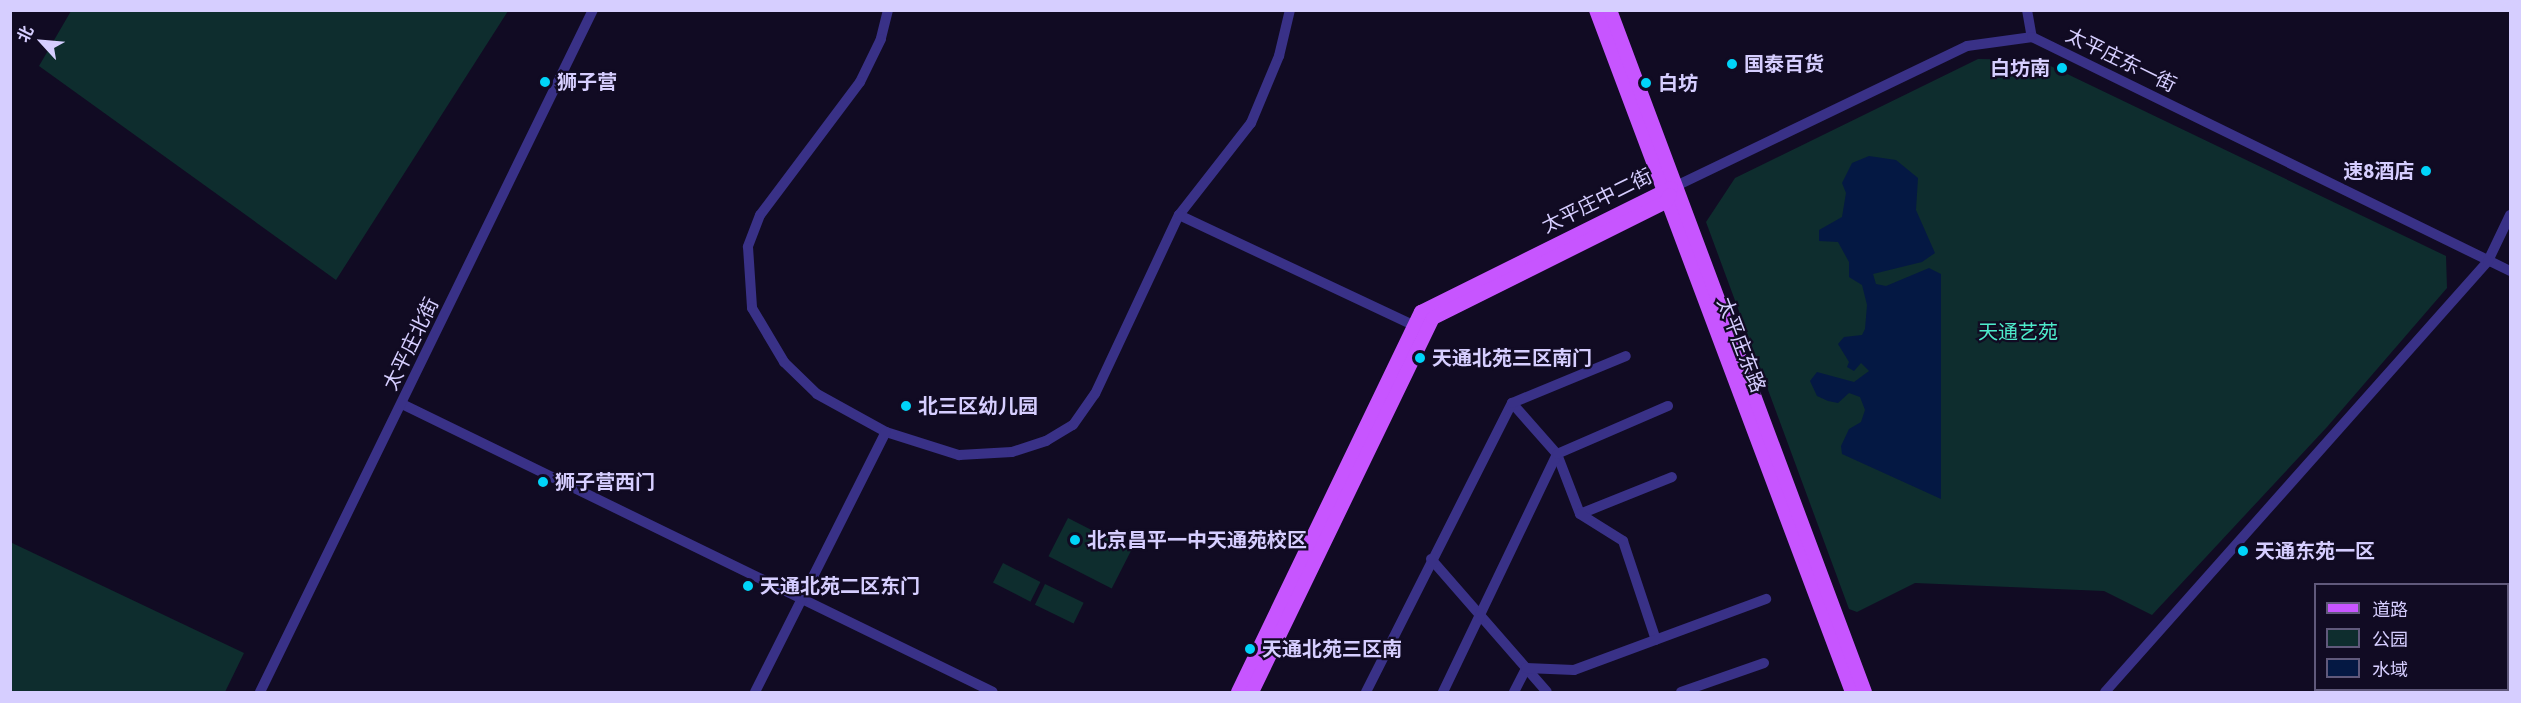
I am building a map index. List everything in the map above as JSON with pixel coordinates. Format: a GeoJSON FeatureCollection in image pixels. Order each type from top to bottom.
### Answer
{"type":"FeatureCollection","features":[{"type":"Feature","properties":{"kind":"main road","name":"太平庄东路"},"geometry":{"type":"LineString","coordinates":[[1596,10],[1865,693]]}},
{"type":"Feature","properties":{"kind":"main road","name":"太平庄东路"},"geometry":{"type":"LineString","coordinates":[[1610,10],[1668,193],[1852,693]]}},
{"type":"Feature","properties":{"kind":"main road","name":"太平庄中二街"},"geometry":{"type":"LineString","coordinates":[[1252,693],[1419,328],[1421,312],[1434,303],[1668,193]]}},
{"type":"Feature","properties":{"kind":"main road","name":"太平庄中二街"},"geometry":{"type":"LineString","coordinates":[[1238,693],[1419,328]]}},
{"type":"Feature","properties":{"kind":"street","name":"太平庄北街"},"geometry":{"type":"LineString","coordinates":[[260,693],[593,10]]}},
{"type":"Feature","properties":{"kind":"street"},"geometry":{"type":"LineString","coordinates":[[888,10],[881,39],[860,82],[760,215],[748,247],[747,278],[752,308],[784,362],[817,394],[886,432],[959,455],[1012,452],[1046,441],[1073,425],[1095,394],[1179,215],[1251,123],[1280,56],[1290,10]]}},
{"type":"Feature","properties":{"kind":"street"},"geometry":{"type":"LineString","coordinates":[[1668,193],[1967,46],[2032,37],[2027,10]]}},
{"type":"Feature","properties":{"kind":"street","name":"太平庄东一街"},"geometry":{"type":"LineString","coordinates":[[2032,37],[2511,271]]}},
{"type":"Feature","properties":{"kind":"street"},"geometry":{"type":"LineString","coordinates":[[1179,215],[1419,328]]}},
{"type":"Feature","properties":{"kind":"street"},"geometry":{"type":"LineString","coordinates":[[2105,693],[2488,261],[2511,215]]}},
{"type":"Feature","properties":{"kind":"street"},"geometry":{"type":"LineString","coordinates":[[1366,693],[1431,559],[1512,403],[1626,356]]}},
{"type":"Feature","properties":{"kind":"street"},"geometry":{"type":"LineString","coordinates":[[1512,403],[1557,454],[1580,514],[1623,541],[1656,640]]}},
{"type":"Feature","properties":{"kind":"street"},"geometry":{"type":"LineString","coordinates":[[402,404],[993,693]]}},
{"type":"Feature","properties":{"kind":"street"},"geometry":{"type":"LineString","coordinates":[[1443,693],[1557,454],[1668,406]]}},
{"type":"Feature","properties":{"kind":"street"},"geometry":{"type":"LineString","coordinates":[[755,693],[886,432]]}},
{"type":"Feature","properties":{"kind":"street"},"geometry":{"type":"LineString","coordinates":[[1580,514],[1672,477]]}},
{"type":"Feature","properties":{"kind":"street"},"geometry":{"type":"LineString","coordinates":[[1431,559],[1481,614],[1547,693]]}},
{"type":"Feature","properties":{"kind":"street"},"geometry":{"type":"LineString","coordinates":[[1526,668],[1574,670],[1766,599]]}},
{"type":"Feature","properties":{"kind":"street"},"geometry":{"type":"LineString","coordinates":[[1681,693],[1764,663]]}},
{"type":"Feature","properties":{"kind":"street"},"geometry":{"type":"LineString","coordinates":[[1514,693],[1526,668]]}},
{"type":"Feature","properties":{"kind":"green space"},"geometry":{"type":"Polygon","coordinates":[[[71,11],[508,11],[336,280],[39,66],[71,11]]]}},
{"type":"Feature","properties":{"kind":"green space","name":"天通艺苑"},"geometry":{"type":"Polygon","coordinates":[[[1978,59],[2038,60],[2446,256],[2447,288],[2327,427],[2152,615],[2104,591],[1915,583],[1857,612],[1849,609],[1706,222],[1735,178],[1978,59]]]}},
{"type":"Feature","properties":{"kind":"green space"},"geometry":{"type":"Polygon","coordinates":[[[1068,518],[1131,550],[1112,589],[1048,556],[1068,518]]]}},
{"type":"Feature","properties":{"kind":"green space"},"geometry":{"type":"Polygon","coordinates":[[[10,542],[244,653],[225,692],[11,692],[10,542]]]}},
{"type":"Feature","properties":{"kind":"green space"},"geometry":{"type":"Polygon","coordinates":[[[1003,563],[1040,582],[1030,602],[993,583],[1003,563]]]}},
{"type":"Feature","properties":{"kind":"green space"},"geometry":{"type":"Polygon","coordinates":[[[1045,584],[1084,603],[1074,624],[1035,605],[1045,584]]]}},
{"type":"Feature","properties":{"kind":"water"},"geometry":{"type":"Polygon","coordinates":[[[1869,156],[1896,160],[1918,178],[1916,210],[1935,253],[1922,262],[1873,274],[1876,284],[1886,286],[1929,268],[1941,274],[1941,499],[1842,454],[1841,446],[1849,429],[1861,422],[1865,410],[1860,397],[1849,393],[1838,403],[1828,401],[1817,396],[1810,381],[1817,372],[1854,382],[1869,371],[1861,363],[1854,371],[1847,367],[1849,362],[1838,344],[1844,337],[1862,335],[1865,329],[1867,305],[1862,285],[1849,277],[1849,262],[1838,242],[1819,241],[1819,230],[1842,217],[1846,193],[1842,183],[1852,163],[1869,156]]]}},
{"type":"Feature","properties":{"kind":"place","name":"国泰百货"},"geometry":{"type":"Point","coordinates":[1732,64]}},
{"type":"Feature","properties":{"kind":"place","name":"白坊南"},"geometry":{"type":"Point","coordinates":[2062,68]}},
{"type":"Feature","properties":{"kind":"place","name":"狮子营"},"geometry":{"type":"Point","coordinates":[545,82]}},
{"type":"Feature","properties":{"kind":"place","name":"白坊"},"geometry":{"type":"Point","coordinates":[1646,83]}},
{"type":"Feature","properties":{"kind":"place","name":"速8酒店"},"geometry":{"type":"Point","coordinates":[2426,171]}},
{"type":"Feature","properties":{"kind":"place","name":"天通北苑三区南门"},"geometry":{"type":"Point","coordinates":[1420,358]}},
{"type":"Feature","properties":{"kind":"place","name":"北三区幼儿园"},"geometry":{"type":"Point","coordinates":[906,406]}},
{"type":"Feature","properties":{"kind":"place","name":"狮子营西门"},"geometry":{"type":"Point","coordinates":[543,482]}},
{"type":"Feature","properties":{"kind":"place","name":"北京昌平一中天通苑校区"},"geometry":{"type":"Point","coordinates":[1075,540]}},
{"type":"Feature","properties":{"kind":"place","name":"天通东苑一区"},"geometry":{"type":"Point","coordinates":[2243,551]}},
{"type":"Feature","properties":{"kind":"place","name":"天通北苑二区东门"},"geometry":{"type":"Point","coordinates":[748,586]}},
{"type":"Feature","properties":{"kind":"place","name":"天通北苑三区南"},"geometry":{"type":"Point","coordinates":[1250,649]}}]}
